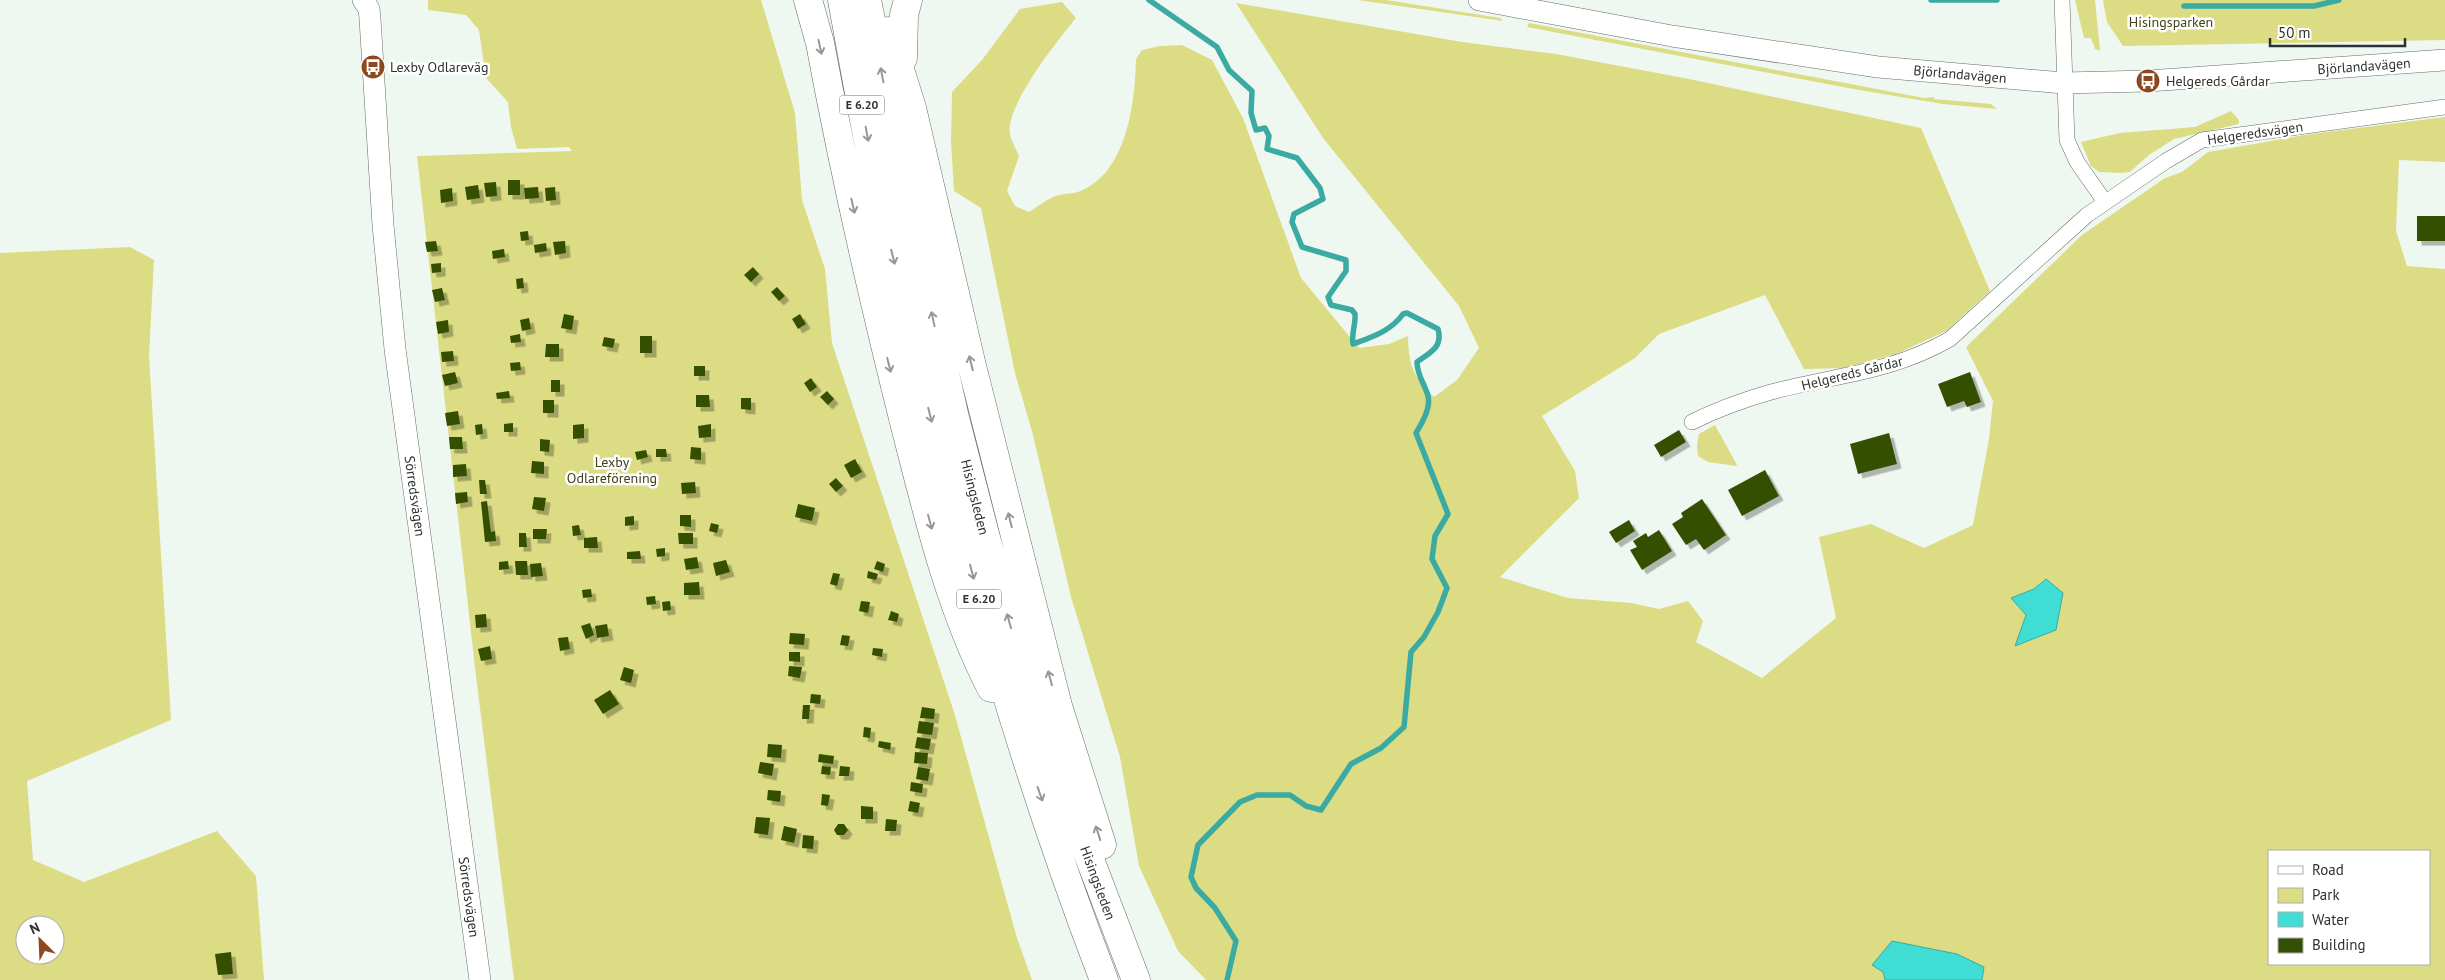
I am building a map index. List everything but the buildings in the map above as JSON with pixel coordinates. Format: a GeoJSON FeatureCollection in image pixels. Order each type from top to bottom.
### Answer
{"type":"FeatureCollection","features":[{"type":"Feature","properties":{"kind":"highway"},"geometry":{"type":"LineString","coordinates":[[808,0],[820,43],[878,318],[942,567],[971,648],[1027,756]]}},
{"type":"Feature","properties":{"kind":"highway","name":"Hisingsleden"},"geometry":{"type":"LineString","coordinates":[[842,0],[895,209],[1023,671],[1047,747],[1136,980]]}},
{"type":"Feature","properties":{"kind":"highway","name":"Hisingsleden"},"geometry":{"type":"LineString","coordinates":[[867,0],[895,209],[931,419],[1000,675],[1104,980]]}},
{"type":"Feature","properties":{"kind":"highway"},"geometry":{"type":"LineString","coordinates":[[881,0],[894,54],[902,72],[975,381],[1058,706],[1144,980]]}},
{"type":"Feature","properties":{"kind":"highway"},"geometry":{"type":"LineString","coordinates":[[902,72],[904,15],[908,0]]}},
{"type":"Feature","properties":{"kind":"street","name":"Björlandavägen"},"geometry":{"type":"LineString","coordinates":[[1480,0],[1672,36],[1878,67],[2064,83],[2148,81],[2445,60]]}},
{"type":"Feature","properties":{"kind":"street"},"geometry":{"type":"LineString","coordinates":[[2062,0],[2066,140],[2077,162],[2105,202]]}},
{"type":"Feature","properties":{"kind":"street","name":"Sörredsvägen"},"geometry":{"type":"LineString","coordinates":[[368,3],[382,225],[395,348],[480,980]]}},
{"type":"Feature","properties":{"kind":"street","name":"Helgeredsvägen"},"geometry":{"type":"LineString","coordinates":[[2087,215],[2187,147],[2202,140],[2445,107]]}},
{"type":"Feature","properties":{"kind":"street","name":"Helgereds Gårdar"},"geometry":{"type":"LineString","coordinates":[[1692,422],[1725,406],[1772,392],[1891,366],[1937,347],[1950,339],[2087,215]]}},
{"type":"Feature","properties":{"kind":"green space","name":"Lexby Odlareförening"},"geometry":{"type":"Polygon","coordinates":[[[428,0],[761,0],[795,113],[802,200],[825,269],[832,343],[954,712],[1017,938],[1032,980],[514,980],[476,676],[417,156],[572,151],[569,147],[517,149],[511,127],[508,102],[486,78],[479,30],[466,15],[428,10],[428,0]]]}},
{"type":"Feature","properties":{"kind":"green space"},"geometry":{"type":"Polygon","coordinates":[[[1358,0],[1386,0],[1500,18],[1503,21],[1358,0]]]}},
{"type":"Feature","properties":{"kind":"green space"},"geometry":{"type":"Polygon","coordinates":[[[2075,0],[2095,0],[2100,51],[2095,49],[2091,38],[2084,38],[2075,0]]]}},
{"type":"Feature","properties":{"kind":"green space","name":"Hisingsparken"},"geometry":{"type":"Polygon","coordinates":[[[2103,0],[2445,0],[2445,40],[2123,46],[2107,22],[2103,0]]]}},
{"type":"Feature","properties":{"kind":"green space"},"geometry":{"type":"Polygon","coordinates":[[[1062,2],[1076,18],[1034,74],[1016,107],[1011,122],[1010,134],[1019,156],[1007,191],[1015,206],[1029,212],[1055,196],[1082,191],[1099,179],[1111,165],[1120,149],[1126,132],[1134,94],[1136,59],[1142,50],[1160,46],[1182,45],[1212,60],[1243,118],[1301,278],[1359,348],[1389,344],[1408,336],[1409,355],[1413,370],[1434,397],[1457,380],[1479,348],[1459,306],[1323,138],[1236,3],[1462,42],[1556,54],[1689,79],[1921,128],[1990,291],[1946,331],[1896,354],[1843,368],[1804,369],[1765,295],[1659,334],[1635,358],[1542,416],[1575,471],[1579,498],[1500,577],[1568,598],[1631,603],[1659,609],[1688,601],[1703,621],[1696,642],[1762,678],[1836,618],[1819,537],[1871,524],[1924,548],[1973,525],[1989,439],[1993,401],[1966,347],[2082,235],[2165,178],[2182,172],[2208,152],[2311,134],[2445,117],[2445,162],[2399,160],[2396,231],[2407,266],[2445,269],[2445,980],[1982,980],[1984,967],[1957,954],[1892,941],[1884,972],[1885,980],[1206,980],[1178,951],[1139,866],[1120,757],[1071,597],[1033,435],[1015,373],[981,208],[954,191],[951,142],[952,92],[982,60],[1020,9],[1062,2]],[[2045,579],[2034,589],[2012,598],[2026,615],[2016,646],[2045,579]]]}},
{"type":"Feature","properties":{"kind":"green space"},"geometry":{"type":"Polygon","coordinates":[[[1529,23],[1924,98],[1934,97],[1934,99],[1991,104],[1997,109],[1943,104],[1859,90],[1527,27],[1529,23]]]}},
{"type":"Feature","properties":{"kind":"green space"},"geometry":{"type":"Polygon","coordinates":[[[2231,111],[2239,120],[2239,124],[2174,139],[2149,155],[2130,172],[2099,172],[2091,166],[2081,142],[2120,133],[2195,127],[2231,111]]]}},
{"type":"Feature","properties":{"kind":"green space"},"geometry":{"type":"Polygon","coordinates":[[[130,247],[154,260],[149,355],[171,720],[27,781],[33,860],[84,882],[217,831],[256,876],[264,980],[0,980],[0,253],[130,247]]]}},
{"type":"Feature","properties":{"kind":"green space"},"geometry":{"type":"Polygon","coordinates":[[[1715,425],[1736,466],[1708,462],[1698,456],[1699,434],[1715,425]]]}},
{"type":"Feature","properties":{"kind":"water"},"geometry":{"type":"Polygon","coordinates":[[[2046,579],[2063,593],[2056,630],[2015,646],[2026,615],[2011,598],[2034,589],[2046,579]]]}},
{"type":"Feature","properties":{"kind":"water"},"geometry":{"type":"Polygon","coordinates":[[[1892,941],[1957,954],[1984,967],[1982,980],[1885,980],[1883,972],[1872,965],[1892,941]]]}},
{"type":"Feature","properties":{"kind":"waterway"},"geometry":{"type":"LineString","coordinates":[[1149,0],[1217,47],[1229,70],[1252,91],[1251,113],[1256,130],[1265,128],[1269,136],[1267,149],[1297,158],[1320,188],[1323,199],[1294,214],[1292,222],[1302,247],[1346,260],[1346,271],[1328,297],[1331,305],[1352,310],[1355,314],[1353,344],[1381,333],[1393,325],[1403,314],[1407,313],[1438,329],[1439,335],[1435,348],[1417,362],[1418,372],[1429,401],[1421,425],[1416,433],[1448,514],[1435,536],[1432,559],[1447,588],[1438,612],[1424,637],[1411,652],[1404,727],[1381,748],[1351,764],[1321,810],[1306,806],[1290,795],[1257,795],[1240,802],[1198,845],[1191,877],[1196,888],[1215,908],[1236,941],[1227,980]]}},
{"type":"Feature","properties":{"kind":"waterway"},"geometry":{"type":"LineString","coordinates":[[1931,0],[1997,0]]}},
{"type":"Feature","properties":{"kind":"waterway"},"geometry":{"type":"LineString","coordinates":[[2184,6],[2314,6],[2339,0]]}},
{"type":"Feature","properties":{"kind":"place","name":"Lexby Odlareväg"},"geometry":{"type":"Point","coordinates":[373,67]}},
{"type":"Feature","properties":{"kind":"place","name":"Helgereds Gårdar"},"geometry":{"type":"Point","coordinates":[2148,81]}}]}
